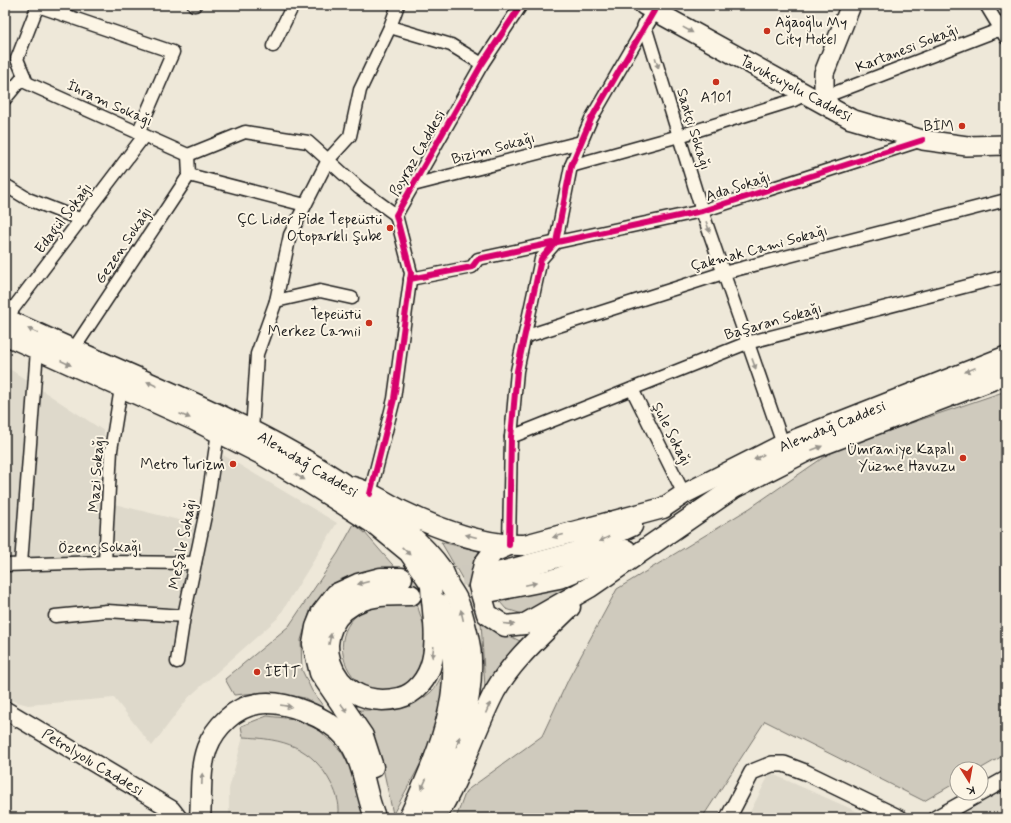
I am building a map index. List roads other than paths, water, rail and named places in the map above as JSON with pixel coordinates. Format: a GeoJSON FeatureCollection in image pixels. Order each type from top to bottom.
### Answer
{"type":"FeatureCollection","features":[{"type":"Feature","properties":{"kind":"highway"},"geometry":{"type":"LineString","coordinates":[[348,486],[370,494],[433,526],[508,545],[525,545],[663,508]]}},
{"type":"Feature","properties":{"kind":"highway"},"geometry":{"type":"LineString","coordinates":[[508,545],[493,552],[484,564],[479,586],[487,614],[505,626],[525,624],[590,587],[731,490]]}},
{"type":"Feature","properties":{"kind":"highway"},"geometry":{"type":"LineString","coordinates":[[663,508],[630,527],[572,553],[494,583],[559,578],[617,556],[731,490]]}},
{"type":"Feature","properties":{"kind":"highway"},"geometry":{"type":"LineString","coordinates":[[374,816],[377,804],[378,788],[363,736],[320,673],[313,644],[316,627],[322,612],[336,594],[358,584],[381,578],[402,578]]}},
{"type":"Feature","properties":{"kind":"highway"},"geometry":{"type":"LineString","coordinates":[[411,595],[383,596],[362,600],[349,607],[338,616],[331,631],[327,651],[332,670],[343,685],[355,694],[373,700],[390,700],[404,696],[420,686],[432,662],[435,643],[431,586]]}},
{"type":"Feature","properties":{"kind":"highway"},"geometry":{"type":"LineString","coordinates":[[409,818],[439,747],[450,711],[454,674],[453,646],[443,613],[431,586]]}},
{"type":"Feature","properties":{"kind":"highway"},"geometry":{"type":"LineString","coordinates":[[435,818],[449,797],[496,691],[521,656],[590,587]]}},
{"type":"Feature","properties":{"kind":"highway"},"geometry":{"type":"LineString","coordinates":[[200,818],[202,768],[207,748],[214,733],[226,719],[240,710],[258,704],[294,707],[334,727],[345,737],[353,748],[361,767],[369,802],[374,816]]}},
{"type":"Feature","properties":{"kind":"main road"},"geometry":{"type":"LineString","coordinates":[[785,84],[811,84],[824,73],[851,5]]}},
{"type":"Feature","properties":{"kind":"main road","name":"Tavukçuyolu Caddesi"},"geometry":{"type":"LineString","coordinates":[[648,14],[804,95],[828,103],[850,119],[924,140],[967,146],[1006,145]]}},
{"type":"Feature","properties":{"kind":"main road"},"geometry":{"type":"LineString","coordinates":[[824,73],[828,103]]}},
{"type":"Feature","properties":{"kind":"main road","name":"Alemdağ Caddesi"},"geometry":{"type":"LineString","coordinates":[[5,324],[73,350],[192,402],[252,431],[312,464],[348,486],[405,530],[443,570],[459,602],[471,650],[472,685],[466,717],[457,748],[430,818]]}},
{"type":"Feature","properties":{"kind":"main road","name":"Alemdağ Caddesi"},"geometry":{"type":"LineString","coordinates":[[5,324],[37,350],[218,432],[274,462],[355,510],[409,553],[431,586]]}},
{"type":"Feature","properties":{"kind":"main road","name":"Alemdağ Caddesi"},"geometry":{"type":"LineString","coordinates":[[663,508],[684,494],[783,444],[1006,356]]}},
{"type":"Feature","properties":{"kind":"main road","name":"Alemdağ Caddesi"},"geometry":{"type":"LineString","coordinates":[[731,490],[810,450],[1006,375]]}},
{"type":"Feature","properties":{"kind":"main road","name":"Petrolyolu Caddesi"},"geometry":{"type":"LineString","coordinates":[[5,710],[171,809],[178,818]]}},
{"type":"Feature","properties":{"kind":"street"},"geometry":{"type":"LineString","coordinates":[[273,46],[292,5]]}},
{"type":"Feature","properties":{"kind":"street"},"geometry":{"type":"LineString","coordinates":[[252,431],[257,354],[276,301],[290,236],[328,160],[350,136],[360,90],[390,26],[398,5]]}},
{"type":"Feature","properties":{"kind":"street","name":"Poyraz Caddesi"},"geometry":{"type":"LineString","coordinates":[[370,494],[394,399],[411,273],[396,215],[482,64],[521,5]]}},
{"type":"Feature","properties":{"kind":"street"},"geometry":{"type":"LineString","coordinates":[[986,5],[1003,34]]}},
{"type":"Feature","properties":{"kind":"street"},"geometry":{"type":"LineString","coordinates":[[5,99],[24,76],[17,59],[38,6]]}},
{"type":"Feature","properties":{"kind":"street","name":"Edagül Sokağı"},"geometry":{"type":"LineString","coordinates":[[5,324],[82,220],[141,134],[173,52],[38,6]]}},
{"type":"Feature","properties":{"kind":"street"},"geometry":{"type":"LineString","coordinates":[[508,545],[511,437],[517,370],[541,259],[556,242],[571,166],[591,119],[648,14]]}},
{"type":"Feature","properties":{"kind":"street","name":"Saatçi Sokağı"},"geometry":{"type":"LineString","coordinates":[[648,14],[679,136],[702,211],[783,444]]}},
{"type":"Feature","properties":{"kind":"street"},"geometry":{"type":"LineString","coordinates":[[390,26],[451,45],[482,64]]}},
{"type":"Feature","properties":{"kind":"street","name":"Kartanesi Sokağı"},"geometry":{"type":"LineString","coordinates":[[828,103],[1003,34]]}},
{"type":"Feature","properties":{"kind":"street","name":"İhram Sokağı"},"geometry":{"type":"LineString","coordinates":[[24,76],[27,83],[188,155]]}},
{"type":"Feature","properties":{"kind":"street"},"geometry":{"type":"LineString","coordinates":[[571,166],[679,136],[794,100],[804,95]]}},
{"type":"Feature","properties":{"kind":"street"},"geometry":{"type":"LineString","coordinates":[[305,205],[189,175],[188,155],[245,132],[308,142],[359,188],[396,215]]}},
{"type":"Feature","properties":{"kind":"street","name":"Ada Sokağı"},"geometry":{"type":"LineString","coordinates":[[410,278],[472,267],[478,259],[702,211],[924,140]]}},
{"type":"Feature","properties":{"kind":"street","name":"Bizim Sokağı"},"geometry":{"type":"LineString","coordinates":[[413,185],[581,142]]}},
{"type":"Feature","properties":{"kind":"street","name":"Gezen Sokağı"},"geometry":{"type":"LineString","coordinates":[[73,350],[189,175]]}},
{"type":"Feature","properties":{"kind":"street"},"geometry":{"type":"LineString","coordinates":[[5,184],[28,199],[82,220]]}},
{"type":"Feature","properties":{"kind":"street","name":"Çakmak Cami Sokağı"},"geometry":{"type":"LineString","coordinates":[[524,337],[723,273],[1006,200]]}},
{"type":"Feature","properties":{"kind":"street","name":"Başaran Sokağı"},"geometry":{"type":"LineString","coordinates":[[511,437],[747,343],[1006,276]]}},
{"type":"Feature","properties":{"kind":"street"},"geometry":{"type":"LineString","coordinates":[[276,301],[320,292],[352,298]]}},
{"type":"Feature","properties":{"kind":"street"},"geometry":{"type":"LineString","coordinates":[[21,564],[37,350]]}},
{"type":"Feature","properties":{"kind":"street","name":"Mazi Sokağı"},"geometry":{"type":"LineString","coordinates":[[105,562],[111,450],[121,388]]}},
{"type":"Feature","properties":{"kind":"street","name":"Şule Sokağı"},"geometry":{"type":"LineString","coordinates":[[632,389],[684,494]]}},
{"type":"Feature","properties":{"kind":"street","name":"Meşale Sokağı"},"geometry":{"type":"LineString","coordinates":[[178,662],[184,616],[207,506],[218,432]]}},
{"type":"Feature","properties":{"kind":"street","name":"Özenç Sokağı"},"geometry":{"type":"LineString","coordinates":[[5,565],[105,562],[195,563]]}},
{"type":"Feature","properties":{"kind":"street"},"geometry":{"type":"LineString","coordinates":[[55,616],[107,611],[184,616]]}},
{"type":"Feature","properties":{"kind":"street"},"geometry":{"type":"LineString","coordinates":[[728,818],[752,772],[772,764],[784,764],[900,818]]}},
{"type":"Feature","properties":{"kind":"street"},"geometry":{"type":"LineString","coordinates":[[936,818],[1006,779]]}},
{"type":"Feature","properties":{"kind":"tunnel"},"geometry":{"type":"LineString","coordinates":[[402,578],[494,574]]}},
{"type":"Feature","properties":{"kind":"tunnel"},"geometry":{"type":"LineString","coordinates":[[411,595],[493,591]]}},
{"type":"Feature","properties":{"kind":"place","name":"Ağaoğlu My City Hotel"},"geometry":{"type":"Point","coordinates":[767,31]}},
{"type":"Feature","properties":{"kind":"place","name":"A101"},"geometry":{"type":"Point","coordinates":[716,82]}},
{"type":"Feature","properties":{"kind":"place","name":"BİM"},"geometry":{"type":"Point","coordinates":[962,126]}},
{"type":"Feature","properties":{"kind":"place","name":"ÇC Lider Pide Tepeüstü Otoparklı Şube"},"geometry":{"type":"Point","coordinates":[390,228]}},
{"type":"Feature","properties":{"kind":"place","name":"Tepeüstü Merkez Camii"},"geometry":{"type":"Point","coordinates":[369,323]}},
{"type":"Feature","properties":{"kind":"place","name":"Ümraniye Kapalı Yüzme Havuzu"},"geometry":{"type":"Point","coordinates":[963,458]}},
{"type":"Feature","properties":{"kind":"place","name":"Metro Turizm"},"geometry":{"type":"Point","coordinates":[233,464]}},
{"type":"Feature","properties":{"kind":"place","name":"İETT"},"geometry":{"type":"Point","coordinates":[257,672]}}]}
